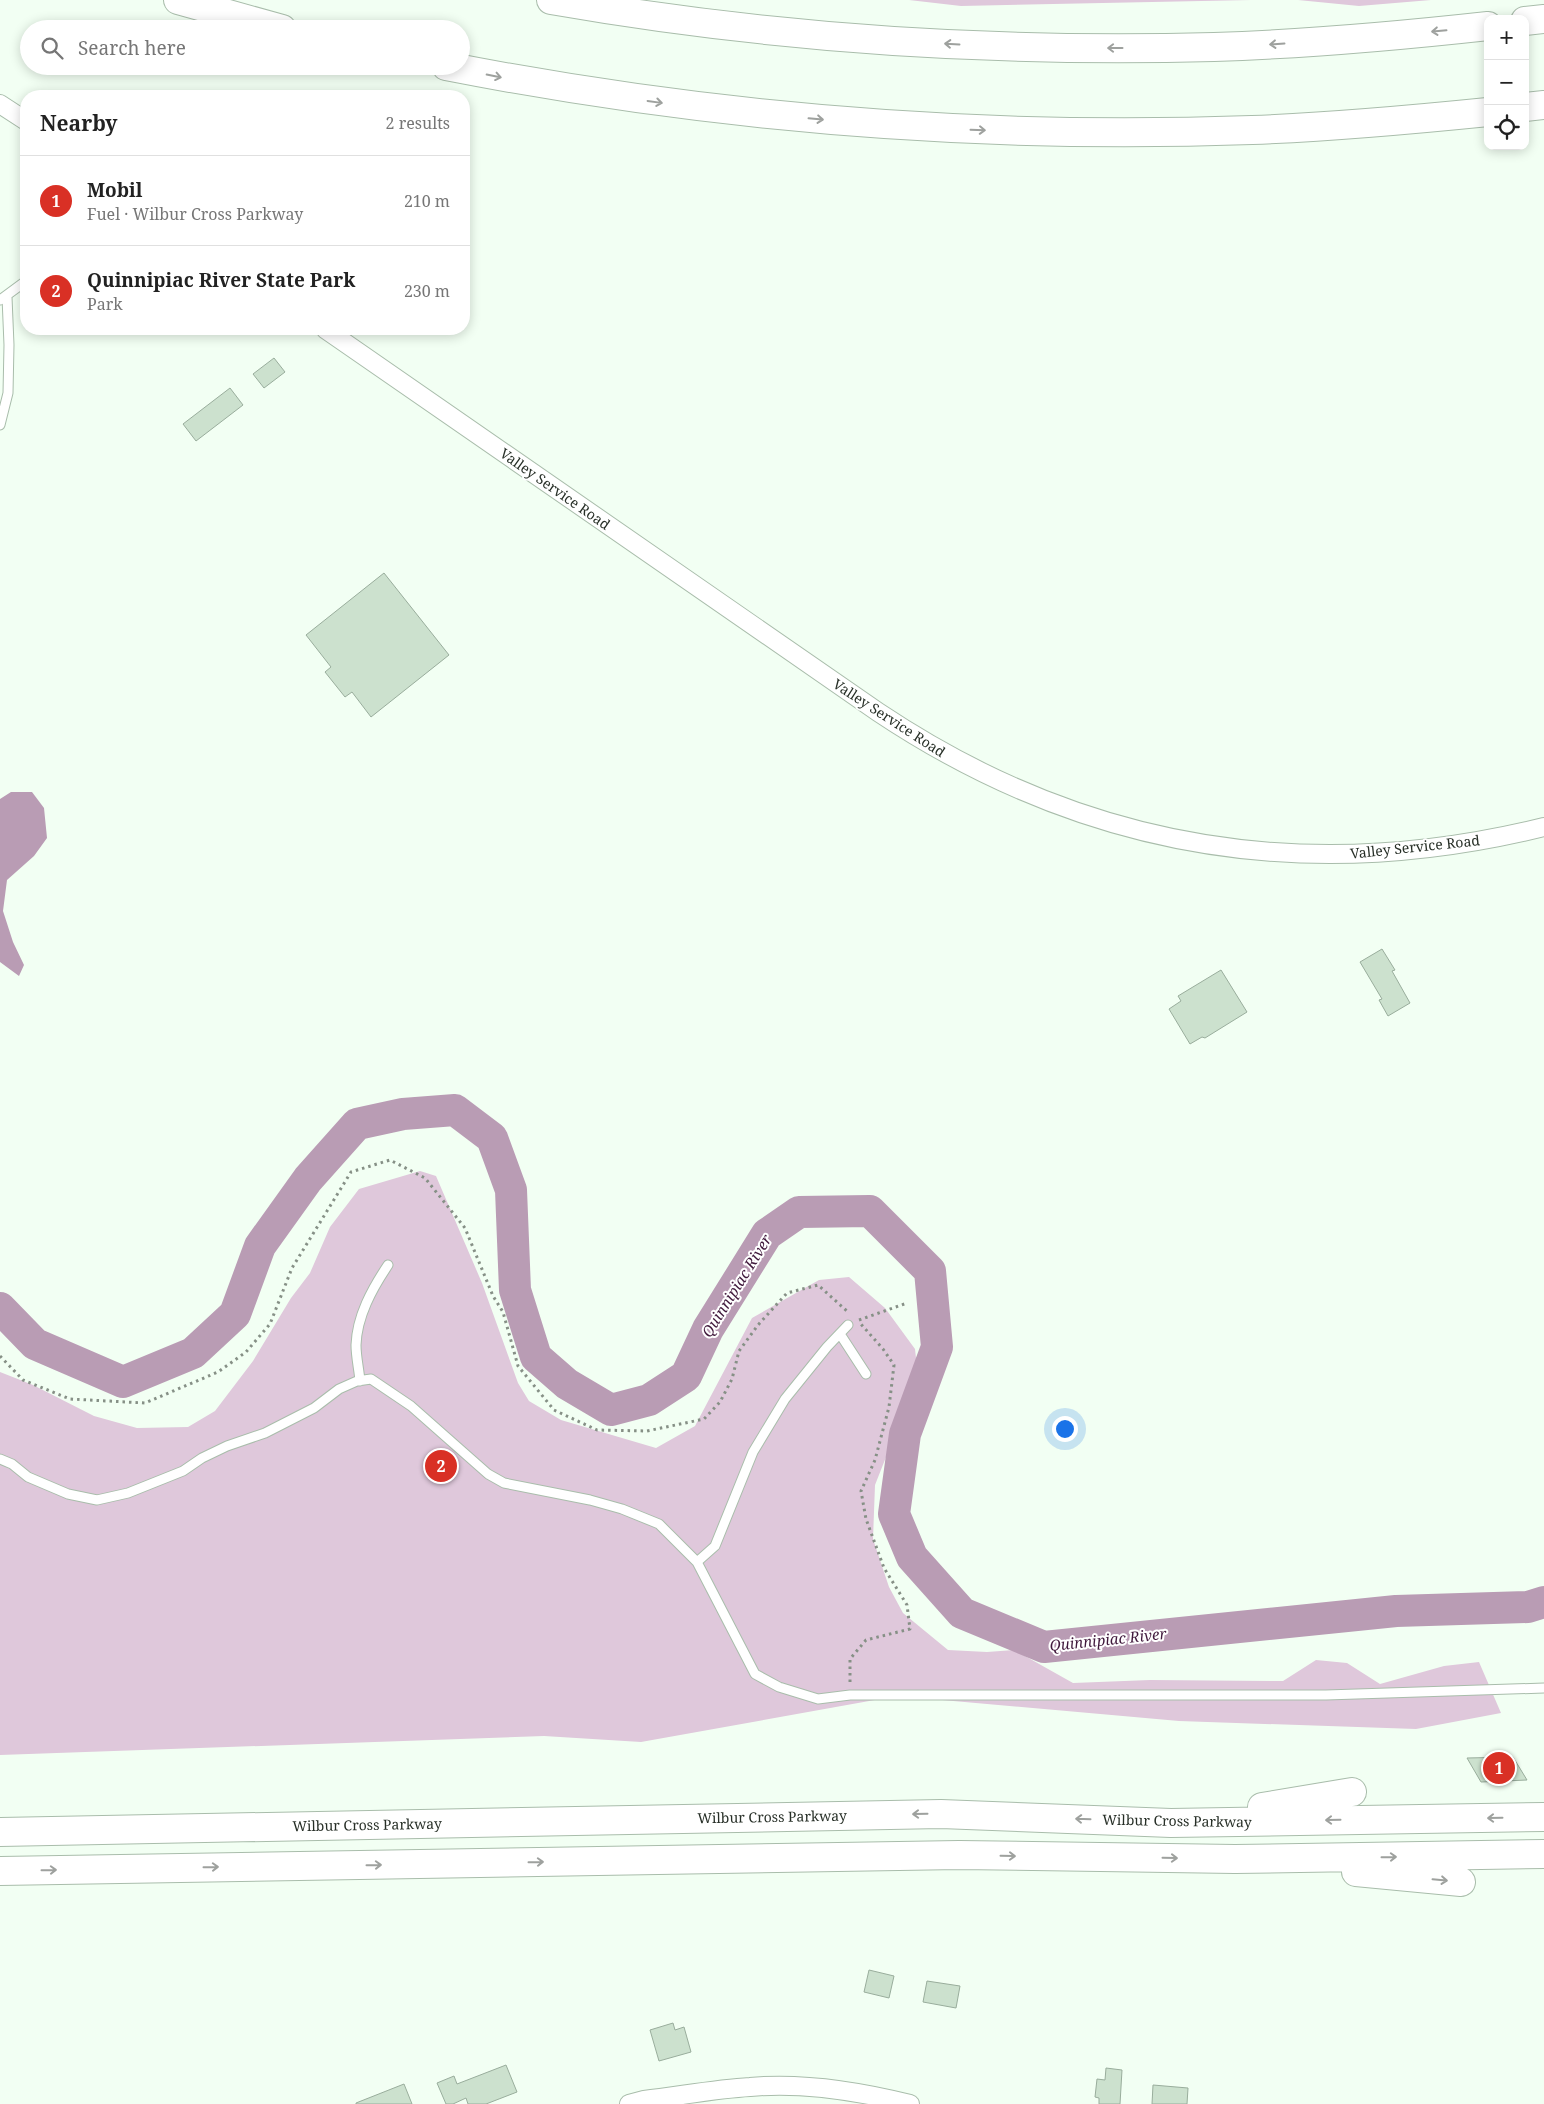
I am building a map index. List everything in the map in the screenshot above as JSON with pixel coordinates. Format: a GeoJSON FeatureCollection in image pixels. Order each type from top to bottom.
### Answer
{"type":"FeatureCollection","features":[{"type":"Feature","properties":{"kind":"highway"},"geometry":{"type":"LineString","coordinates":[[178,0],[250,20]]}},
{"type":"Feature","properties":{"kind":"highway"},"geometry":{"type":"LineString","coordinates":[[550,0],[684,21],[766,30],[906,41],[1003,46],[1156,48],[1248,46],[1363,38],[1484,26]]}},
{"type":"Feature","properties":{"kind":"highway"},"geometry":{"type":"LineString","coordinates":[[1529,21],[1544,19]]}},
{"type":"Feature","properties":{"kind":"highway"},"geometry":{"type":"LineString","coordinates":[[470,71],[560,88],[706,108],[868,124],[969,129],[1086,132],[1250,130],[1352,124],[1484,112]]}},
{"type":"Feature","properties":{"kind":"highway"},"geometry":{"type":"LineString","coordinates":[[1529,107],[1544,105]]}},
{"type":"Feature","properties":{"kind":"highway"},"geometry":{"type":"LineString","coordinates":[[1171,1823],[1352,1792]]}},
{"type":"Feature","properties":{"kind":"highway","name":"Wilbur Cross Parkway"},"geometry":{"type":"LineString","coordinates":[[0,1832],[941,1814],[1171,1823],[1544,1817]]}},
{"type":"Feature","properties":{"kind":"highway"},"geometry":{"type":"LineString","coordinates":[[0,1871],[959,1855],[1235,1859],[1544,1854]]}},
{"type":"Feature","properties":{"kind":"highway"},"geometry":{"type":"LineString","coordinates":[[1235,1859],[1461,1882]]}},
{"type":"Feature","properties":{"kind":"street"},"geometry":{"type":"LineString","coordinates":[[0,104],[20,117]]}},
{"type":"Feature","properties":{"kind":"street","name":"Valley Service Road"},"geometry":{"type":"LineString","coordinates":[[333,335],[885,717],[961,763],[1032,796],[1099,819],[1163,836],[1210,845],[1278,853],[1344,854],[1398,851],[1481,840],[1544,827]]}},
{"type":"Feature","properties":{"kind":"street"},"geometry":{"type":"LineString","coordinates":[[629,2104],[751,2086],[805,2086],[863,2092],[910,2104]]}},
{"type":"Feature","properties":{"kind":"lane"},"geometry":{"type":"LineString","coordinates":[[0,425],[8,393],[9,344],[3,298],[20,285]]}},
{"type":"Feature","properties":{"kind":"lane"},"geometry":{"type":"LineString","coordinates":[[360,1381],[356,1345],[362,1313],[375,1284],[388,1265]]}},
{"type":"Feature","properties":{"kind":"lane"},"geometry":{"type":"LineString","coordinates":[[697,1562],[715,1546],[753,1452],[764,1433],[801,1378],[848,1325]]}},
{"type":"Feature","properties":{"kind":"lane"},"geometry":{"type":"LineString","coordinates":[[840,1334],[866,1374]]}},
{"type":"Feature","properties":{"kind":"lane"},"geometry":{"type":"LineString","coordinates":[[0,1459],[12,1464],[28,1476],[68,1494],[97,1500],[128,1493],[183,1471],[202,1458],[227,1446],[265,1433],[314,1408],[338,1389],[371,1379],[411,1406],[488,1474],[504,1483],[590,1500],[622,1509],[660,1524],[697,1562],[755,1674],[779,1687],[818,1699],[850,1695],[1326,1695],[1544,1688]]}},
{"type":"Feature","properties":{"kind":"path"},"geometry":{"type":"LineString","coordinates":[[0,1356],[23,1380],[70,1399],[145,1403],[218,1372],[246,1352],[270,1324],[292,1268],[351,1172],[390,1160],[425,1178],[465,1228],[493,1296],[503,1312],[518,1366],[554,1410],[597,1430],[647,1430],[704,1419],[720,1402],[732,1379],[739,1351],[758,1325],[787,1293],[818,1285],[858,1320],[894,1365],[887,1416],[875,1460],[862,1492],[866,1519],[884,1568],[907,1605],[910,1629],[866,1640],[850,1659],[850,1695]]}},
{"type":"Feature","properties":{"kind":"path"},"geometry":{"type":"LineString","coordinates":[[848,1325],[907,1303]]}},
{"type":"Feature","properties":{"kind":"shaded area"},"geometry":{"type":"Polygon","coordinates":[[[909,0],[1251,0],[961,6],[909,0]]]}},
{"type":"Feature","properties":{"kind":"shaded area"},"geometry":{"type":"Polygon","coordinates":[[[1298,0],[1431,0],[1359,6],[1298,0]]]}},
{"type":"Feature","properties":{"kind":"shaded area"},"geometry":{"type":"Polygon","coordinates":[[[11,792],[32,792],[44,808],[47,838],[34,856],[7,880],[3,911],[13,942],[24,965],[19,976],[0,962],[0,799],[11,792]]]}},
{"type":"Feature","properties":{"kind":"shaded area"},"geometry":{"type":"Polygon","coordinates":[[[420,1171],[436,1176],[482,1283],[518,1383],[529,1401],[561,1420],[656,1448],[695,1426],[752,1318],[819,1280],[849,1277],[885,1308],[915,1349],[918,1376],[875,1485],[873,1539],[889,1587],[903,1613],[948,1650],[987,1652],[1014,1650],[1073,1683],[1150,1680],[1283,1681],[1316,1660],[1347,1663],[1380,1684],[1444,1666],[1479,1662],[1501,1713],[1416,1729],[1179,1721],[897,1696],[641,1742],[544,1736],[0,1755],[0,1372],[33,1385],[94,1416],[137,1428],[188,1427],[215,1411],[253,1361],[291,1298],[310,1273],[330,1227],[359,1189],[420,1171]]]}},
{"type":"Feature","properties":{"kind":"building"},"geometry":{"type":"Polygon","coordinates":[[[274,358],[285,372],[264,388],[253,374],[274,358]]]}},
{"type":"Feature","properties":{"kind":"building"},"geometry":{"type":"Polygon","coordinates":[[[230,388],[243,405],[196,441],[183,424],[230,388]]]}},
{"type":"Feature","properties":{"kind":"building"},"geometry":{"type":"Polygon","coordinates":[[[384,573],[449,655],[371,717],[352,692],[345,697],[325,672],[331,667],[306,635],[384,573]]]}},
{"type":"Feature","properties":{"kind":"building"},"geometry":{"type":"Polygon","coordinates":[[[1382,949],[1395,970],[1392,971],[1410,1003],[1388,1016],[1379,1000],[1382,999],[1360,962],[1382,949]]]}},
{"type":"Feature","properties":{"kind":"building"},"geometry":{"type":"Polygon","coordinates":[[[1221,970],[1247,1012],[1205,1038],[1202,1037],[1190,1044],[1169,1009],[1181,1001],[1178,996],[1221,970]]]}},
{"type":"Feature","properties":{"kind":"building"},"geometry":{"type":"Polygon","coordinates":[[[1513,1757],[1527,1780],[1481,1782],[1467,1758],[1513,1757]]]}},
{"type":"Feature","properties":{"kind":"building"},"geometry":{"type":"Polygon","coordinates":[[[869,1970],[894,1976],[889,1998],[864,1992],[869,1970]]]}},
{"type":"Feature","properties":{"kind":"building"},"geometry":{"type":"Polygon","coordinates":[[[927,1981],[960,1986],[956,2008],[923,2002],[927,1981]]]}},
{"type":"Feature","properties":{"kind":"building"},"geometry":{"type":"Polygon","coordinates":[[[673,2023],[675,2030],[684,2027],[691,2052],[659,2061],[650,2030],[673,2023]]]}},
{"type":"Feature","properties":{"kind":"building"},"geometry":{"type":"Polygon","coordinates":[[[506,2065],[517,2092],[486,2104],[468,2104],[466,2098],[453,2104],[446,2104],[437,2083],[454,2076],[457,2084],[506,2065]]]}},
{"type":"Feature","properties":{"kind":"building"},"geometry":{"type":"Polygon","coordinates":[[[1106,2068],[1122,2070],[1120,2104],[1099,2104],[1099,2098],[1095,2097],[1097,2079],[1105,2080],[1106,2068]]]}},
{"type":"Feature","properties":{"kind":"building"},"geometry":{"type":"Polygon","coordinates":[[[404,2084],[412,2104],[356,2104],[356,2103],[404,2084]]]}},
{"type":"Feature","properties":{"kind":"building"},"geometry":{"type":"Polygon","coordinates":[[[1153,2085],[1188,2088],[1187,2104],[1152,2104],[1153,2085]]]}},
{"type":"Feature","properties":{"kind":"waterway","name":"Quinnipiac River"},"geometry":{"type":"LineString","coordinates":[[0,1308],[35,1344],[123,1382],[193,1353],[235,1314],[260,1246],[308,1179],[357,1124],[403,1114],[455,1110],[492,1138],[511,1190],[515,1290],[536,1357],[567,1384],[611,1410],[649,1400],[686,1376],[708,1329],[767,1234],[799,1212],[870,1211],[930,1271],[937,1347],[905,1434],[894,1514],[912,1557],[962,1613],[1044,1647],[1396,1611],[1528,1607],[1544,1602]]}},
{"type":"Feature","properties":{"kind":"place","name":"Quinnipiac River State Park"},"geometry":{"type":"Point","coordinates":[441,1466]}},
{"type":"Feature","properties":{"kind":"place","name":"Mobil"},"geometry":{"type":"Point","coordinates":[1499,1768]}}]}
